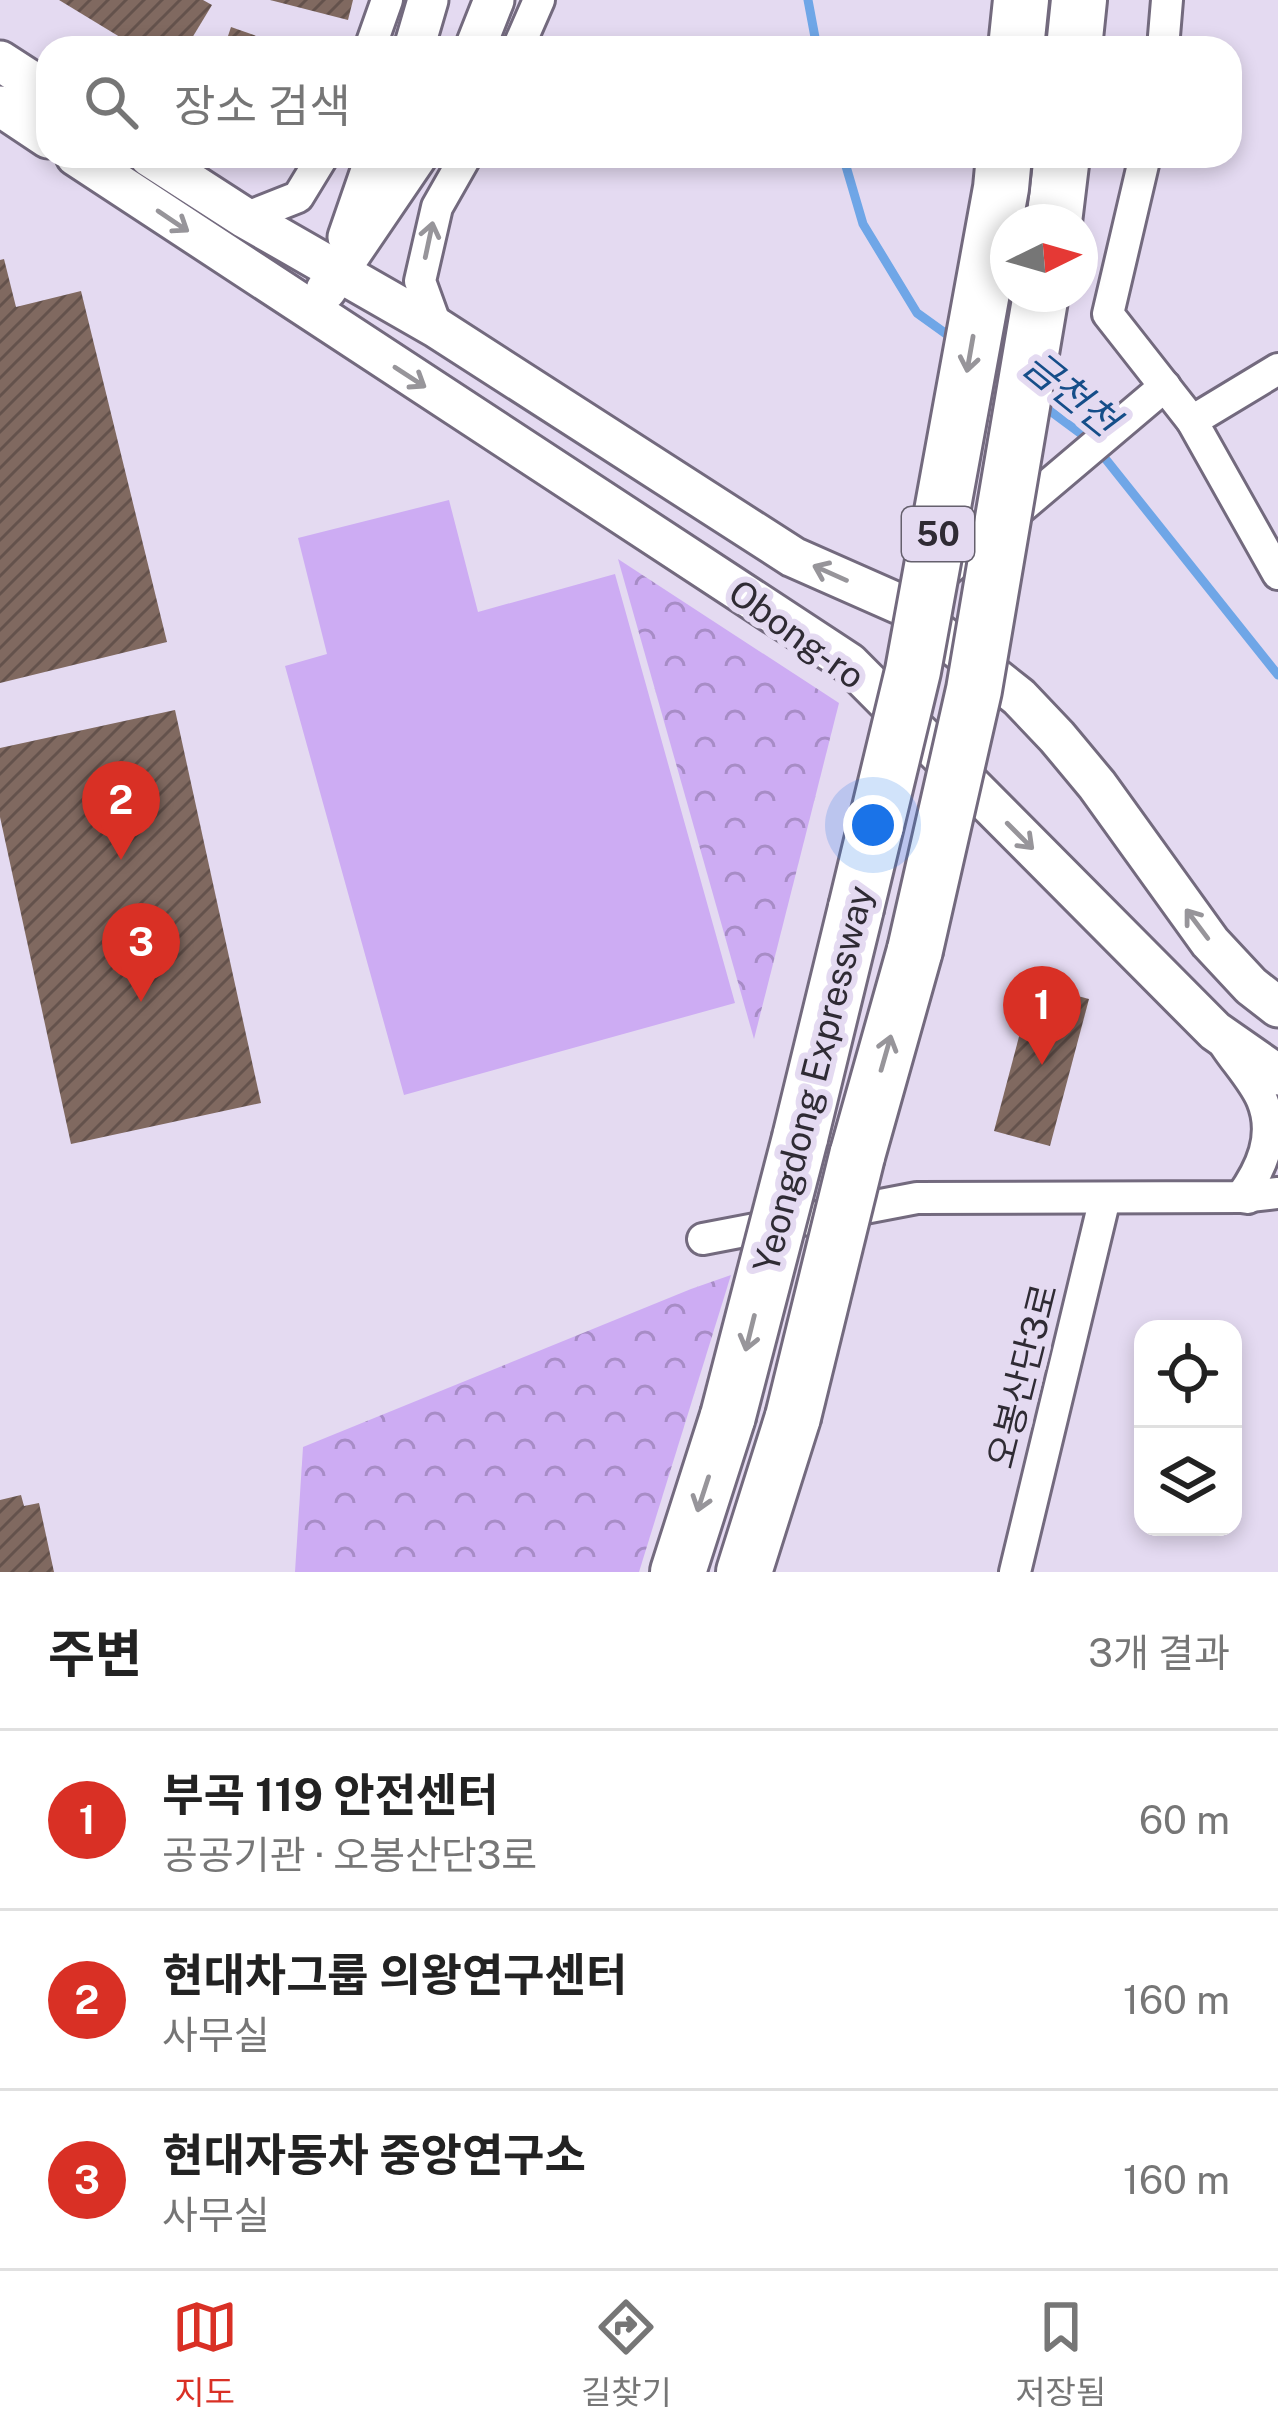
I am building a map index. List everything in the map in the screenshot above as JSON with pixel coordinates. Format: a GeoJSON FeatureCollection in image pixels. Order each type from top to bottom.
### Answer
{"type":"FeatureCollection","features":[{"type":"Feature","properties":{"kind":"highway"},"geometry":{"type":"LineString","coordinates":[[1017,36],[1021,0]]}},
{"type":"Feature","properties":{"kind":"highway"},"geometry":{"type":"LineString","coordinates":[[1075,36],[1079,0]]}},
{"type":"Feature","properties":{"kind":"highway","name":"Yeongdong Expressway"},"geometry":{"type":"LineString","coordinates":[[678,1572],[728,1416],[913,671],[1002,168]]}},
{"type":"Feature","properties":{"kind":"highway"},"geometry":{"type":"LineString","coordinates":[[1056,204],[1061,168]]}},
{"type":"Feature","properties":{"kind":"highway","name":"Yeongdong Expressway"},"geometry":{"type":"LineString","coordinates":[[744,1572],[793,1418],[857,1156],[915,950],[974,690],[1038,312]]}},
{"type":"Feature","properties":{"kind":"street"},"geometry":{"type":"LineString","coordinates":[[374,36],[387,0]]}},
{"type":"Feature","properties":{"kind":"street"},"geometry":{"type":"LineString","coordinates":[[417,36],[428,0]]}},
{"type":"Feature","properties":{"kind":"street"},"geometry":{"type":"LineString","coordinates":[[480,36],[494,0]]}},
{"type":"Feature","properties":{"kind":"street"},"geometry":{"type":"LineString","coordinates":[[523,36],[539,0]]}},
{"type":"Feature","properties":{"kind":"street"},"geometry":{"type":"LineString","coordinates":[[1164,36],[1167,0]]}},
{"type":"Feature","properties":{"kind":"street"},"geometry":{"type":"LineString","coordinates":[[0,61],[36,84]]}},
{"type":"Feature","properties":{"kind":"street"},"geometry":{"type":"LineString","coordinates":[[0,106],[36,130]]}},
{"type":"Feature","properties":{"kind":"street","name":"Obong-ro"},"geometry":{"type":"LineString","coordinates":[[94,168],[849,663],[1215,1031],[1278,1075]]}},
{"type":"Feature","properties":{"kind":"street","name":"Obong-ro"},"geometry":{"type":"LineString","coordinates":[[167,168],[437,328],[793,557],[904,607],[1018,698],[1057,737],[1210,942],[1278,1007]]}},
{"type":"Feature","properties":{"kind":"street"},"geometry":{"type":"LineString","coordinates":[[245,218],[298,197],[316,168]]}},
{"type":"Feature","properties":{"kind":"street"},"geometry":{"type":"LineString","coordinates":[[337,271],[372,168]]}},
{"type":"Feature","properties":{"kind":"street"},"geometry":{"type":"LineString","coordinates":[[312,313],[409,168]]}},
{"type":"Feature","properties":{"kind":"street"},"geometry":{"type":"LineString","coordinates":[[437,328],[420,281],[437,207],[459,168]]}},
{"type":"Feature","properties":{"kind":"street"},"geometry":{"type":"LineString","coordinates":[[1142,168],[1108,314],[1192,421],[1278,574]]}},
{"type":"Feature","properties":{"kind":"street"},"geometry":{"type":"LineString","coordinates":[[1192,421],[1278,369]]}},
{"type":"Feature","properties":{"kind":"street"},"geometry":{"type":"LineString","coordinates":[[904,607],[1165,386]]}},
{"type":"Feature","properties":{"kind":"street"},"geometry":{"type":"LineString","coordinates":[[1215,1031],[1263,1101],[1266,1118],[1268,1136],[1260,1171],[1241,1197]]}},
{"type":"Feature","properties":{"kind":"street"},"geometry":{"type":"LineString","coordinates":[[703,1239],[917,1198],[1278,1198]]}},
{"type":"Feature","properties":{"kind":"street","name":"오봉산단3로"},"geometry":{"type":"LineString","coordinates":[[1015,1572],[1105,1198]]}},
{"type":"Feature","properties":{"kind":"green space"},"geometry":{"type":"Polygon","coordinates":[[[449,500],[478,612],[615,574],[735,1003],[404,1095],[285,666],[327,654],[298,538],[449,500]]]}},
{"type":"Feature","properties":{"kind":"green space"},"geometry":{"type":"Polygon","coordinates":[[[618,559],[839,703],[754,1039],[618,559]]]}},
{"type":"Feature","properties":{"kind":"green space"},"geometry":{"type":"Polygon","coordinates":[[[731,1275],[639,1572],[295,1572],[303,1447],[731,1275]]]}},
{"type":"Feature","properties":{"kind":"building"},"geometry":{"type":"Polygon","coordinates":[[[59,0],[203,0],[212,5],[193,36],[118,36],[59,0]]]}},
{"type":"Feature","properties":{"kind":"building"},"geometry":{"type":"Polygon","coordinates":[[[270,0],[353,0],[348,20],[270,0]]]}},
{"type":"Feature","properties":{"kind":"building"},"geometry":{"type":"Polygon","coordinates":[[[231,27],[256,36],[228,36],[231,27]]]}},
{"type":"Feature","properties":{"kind":"building"},"geometry":{"type":"Polygon","coordinates":[[[4,259],[16,307],[81,291],[167,642],[0,683],[0,260],[4,259]]]}},
{"type":"Feature","properties":{"kind":"building"},"geometry":{"type":"Polygon","coordinates":[[[175,710],[261,1103],[71,1144],[0,817],[0,748],[175,710]]]}},
{"type":"Feature","properties":{"kind":"building"},"geometry":{"type":"Polygon","coordinates":[[[1033,984],[1089,999],[1050,1146],[994,1131],[1033,984]]]}},
{"type":"Feature","properties":{"kind":"building"},"geometry":{"type":"Polygon","coordinates":[[[21,1495],[24,1506],[39,1503],[54,1572],[0,1572],[0,1500],[21,1495]]]}},
{"type":"Feature","properties":{"kind":"waterway","name":"금천천"},"geometry":{"type":"LineString","coordinates":[[808,0],[815,36]]}},
{"type":"Feature","properties":{"kind":"waterway","name":"금천천"},"geometry":{"type":"LineString","coordinates":[[847,168],[863,224],[917,313],[956,341]]}},
{"type":"Feature","properties":{"kind":"waterway","name":"금천천"},"geometry":{"type":"LineString","coordinates":[[1042,405],[1092,442],[1278,675]]}},
{"type":"Feature","properties":{"kind":"place","name":"현대차그룹 의왕연구센터"},"geometry":{"type":"Point","coordinates":[121,860]}},
{"type":"Feature","properties":{"kind":"place","name":"현대자동차 중앙연구소"},"geometry":{"type":"Point","coordinates":[141,1002]}},
{"type":"Feature","properties":{"kind":"place","name":"부곡 119 안전센터"},"geometry":{"type":"Point","coordinates":[1042,1065]}}]}
